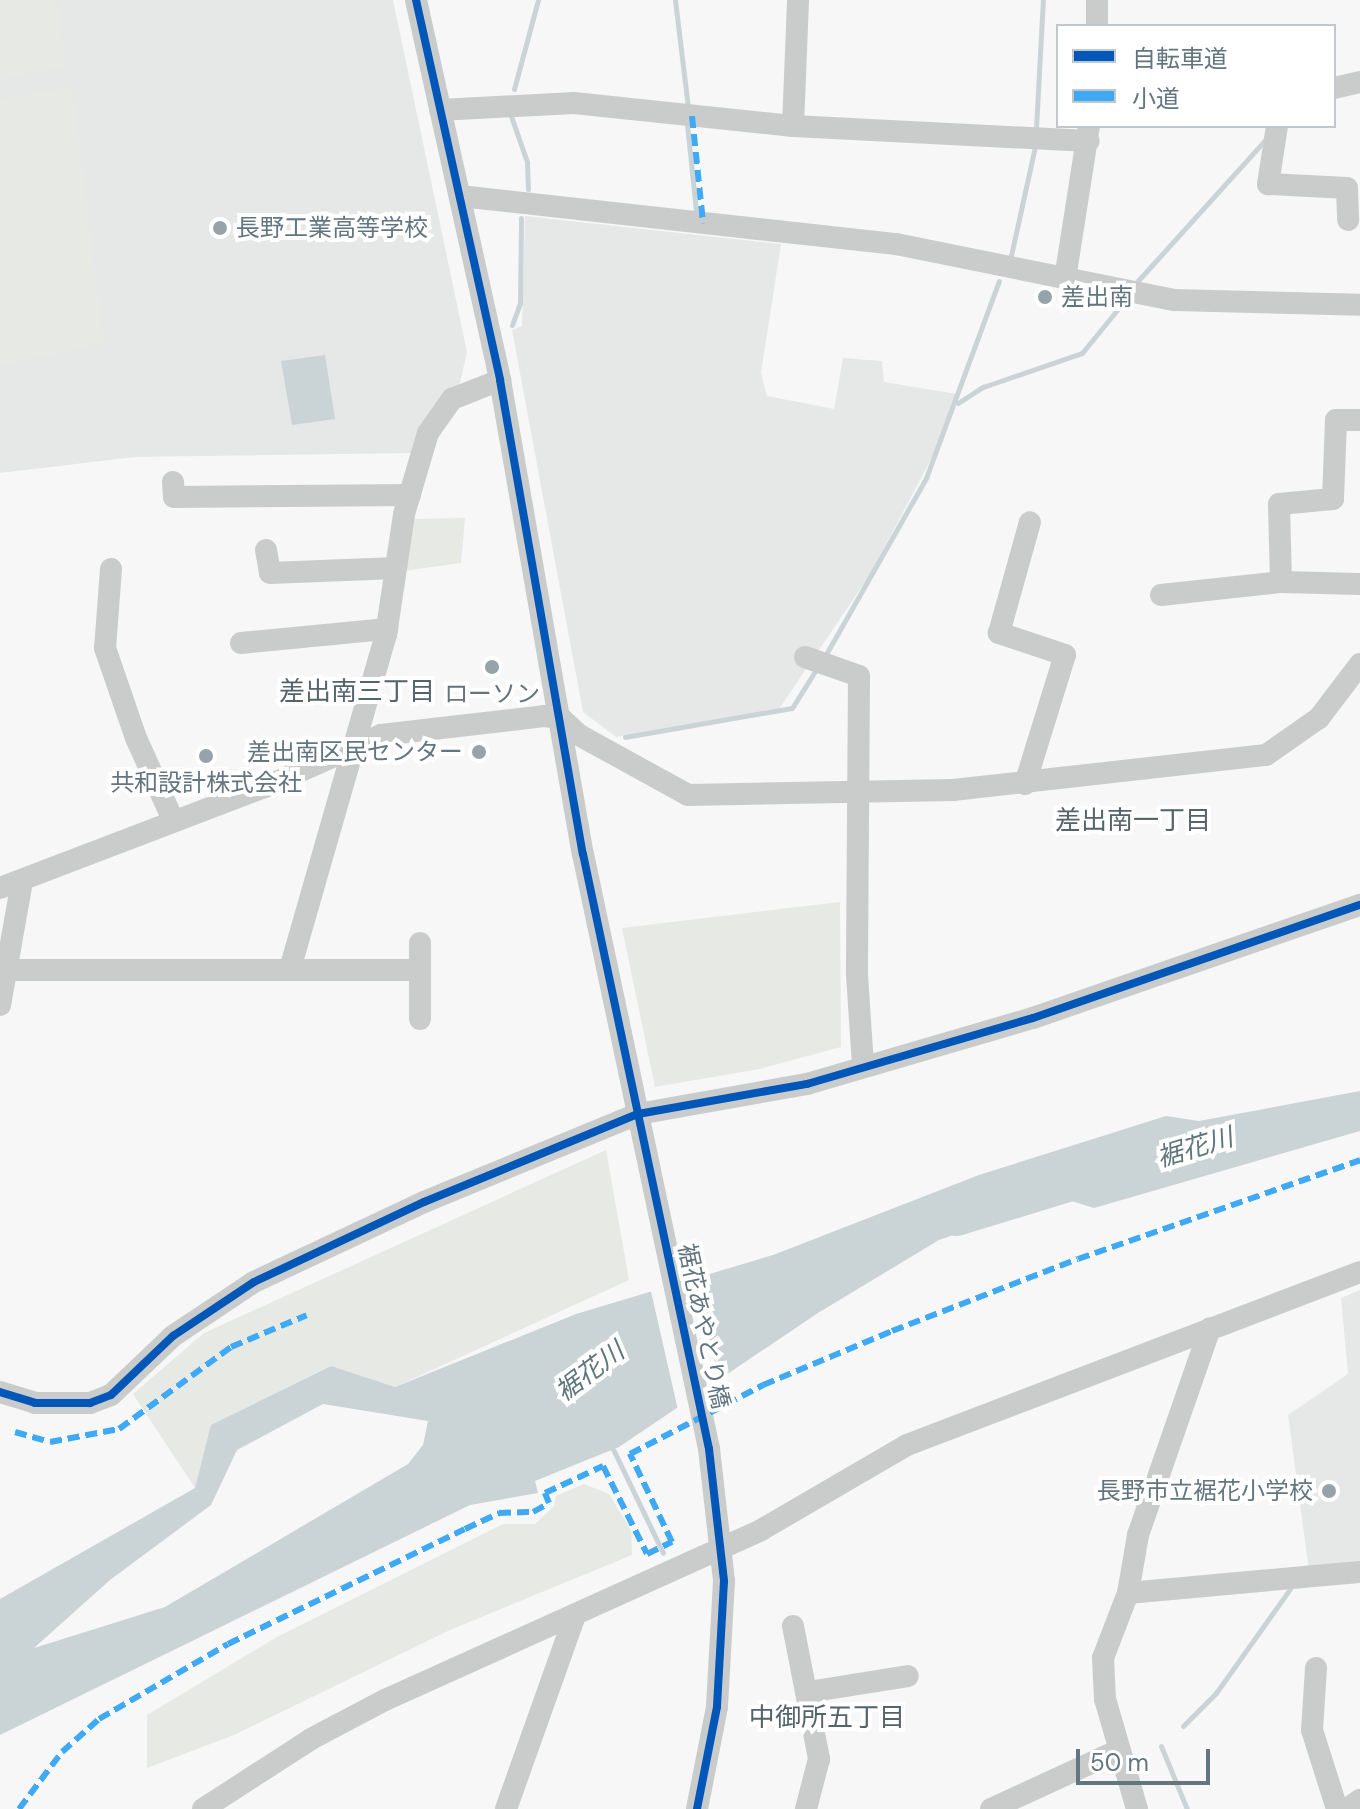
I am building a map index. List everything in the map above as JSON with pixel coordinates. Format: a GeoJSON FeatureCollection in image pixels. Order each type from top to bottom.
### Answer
{"type":"FeatureCollection","features":[{"type":"Feature","properties":{"kind":"street","name":"裾花あやとり橋"},"geometry":{"type":"LineString","coordinates":[[416,0],[500,380],[562,719],[583,854],[702,1407],[720,1539],[717,1707],[697,1809]]}},
{"type":"Feature","properties":{"kind":"street"},"geometry":{"type":"LineString","coordinates":[[793,126],[798,0]]}},
{"type":"Feature","properties":{"kind":"street"},"geometry":{"type":"LineString","coordinates":[[1097,0],[1097,24]]}},
{"type":"Feature","properties":{"kind":"street"},"geometry":{"type":"LineString","coordinates":[[1336,88],[1360,82]]}},
{"type":"Feature","properties":{"kind":"street"},"geometry":{"type":"LineString","coordinates":[[440,110],[574,103],[793,126],[1089,133],[1065,279]]}},
{"type":"Feature","properties":{"kind":"street"},"geometry":{"type":"LineString","coordinates":[[1277,128],[1268,184],[1347,188],[1348,220]]}},
{"type":"Feature","properties":{"kind":"street"},"geometry":{"type":"LineString","coordinates":[[460,196],[896,244],[1174,300],[1360,305]]}},
{"type":"Feature","properties":{"kind":"street"},"geometry":{"type":"LineString","coordinates":[[290,969],[355,750],[387,629],[410,495],[428,433],[452,399],[500,380]]}},
{"type":"Feature","properties":{"kind":"street"},"geometry":{"type":"LineString","coordinates":[[1281,582],[1279,504],[1333,499],[1336,420],[1360,420]]}},
{"type":"Feature","properties":{"kind":"street"},"geometry":{"type":"LineString","coordinates":[[173,497],[410,495]]}},
{"type":"Feature","properties":{"kind":"street"},"geometry":{"type":"LineString","coordinates":[[1025,784],[1065,655],[999,633],[1030,522]]}},
{"type":"Feature","properties":{"kind":"street"},"geometry":{"type":"LineString","coordinates":[[266,550],[270,573],[396,568]]}},
{"type":"Feature","properties":{"kind":"street"},"geometry":{"type":"LineString","coordinates":[[111,569],[105,648],[136,738],[173,820]]}},
{"type":"Feature","properties":{"kind":"street"},"geometry":{"type":"LineString","coordinates":[[1161,595],[1281,582],[1360,584]]}},
{"type":"Feature","properties":{"kind":"street"},"geometry":{"type":"LineString","coordinates":[[241,643],[387,629]]}},
{"type":"Feature","properties":{"kind":"street"},"geometry":{"type":"LineString","coordinates":[[814,661],[859,676],[855,795],[863,1066]]}},
{"type":"Feature","properties":{"kind":"street"},"geometry":{"type":"LineString","coordinates":[[0,888],[355,750],[381,735],[544,716],[562,719],[579,735],[688,795],[855,795],[1025,784],[1266,755],[1319,718],[1360,664]]}},
{"type":"Feature","properties":{"kind":"street"},"geometry":{"type":"LineString","coordinates":[[0,1005],[22,882]]}},
{"type":"Feature","properties":{"kind":"street"},"geometry":{"type":"LineString","coordinates":[[0,1392],[35,1403],[90,1403],[111,1395],[194,1320],[254,1282],[424,1202],[641,1123],[807,1084],[1033,1018],[1360,905]]}},
{"type":"Feature","properties":{"kind":"street"},"geometry":{"type":"LineString","coordinates":[[420,943],[420,1019]]}},
{"type":"Feature","properties":{"kind":"street"},"geometry":{"type":"LineString","coordinates":[[8,970],[420,970]]}},
{"type":"Feature","properties":{"kind":"street"},"geometry":{"type":"LineString","coordinates":[[203,1809],[288,1753],[385,1700],[575,1615],[907,1445],[1360,1272]]}},
{"type":"Feature","properties":{"kind":"street"},"geometry":{"type":"LineString","coordinates":[[1137,1809],[1101,1680],[1109,1636],[1128,1593],[1138,1535],[1210,1328]]}},
{"type":"Feature","properties":{"kind":"street"},"geometry":{"type":"LineString","coordinates":[[1128,1593],[1360,1572]]}},
{"type":"Feature","properties":{"kind":"street"},"geometry":{"type":"LineString","coordinates":[[506,1809],[575,1615]]}},
{"type":"Feature","properties":{"kind":"street"},"geometry":{"type":"LineString","coordinates":[[793,1626],[819,1759],[806,1809]]}},
{"type":"Feature","properties":{"kind":"street"},"geometry":{"type":"LineString","coordinates":[[1316,1668],[1312,1730],[1337,1809]]}},
{"type":"Feature","properties":{"kind":"street"},"geometry":{"type":"LineString","coordinates":[[808,1692],[908,1676]]}},
{"type":"Feature","properties":{"kind":"street"},"geometry":{"type":"LineString","coordinates":[[991,1809],[1119,1750]]}},
{"type":"Feature","properties":{"kind":"street"},"geometry":{"type":"LineString","coordinates":[[1347,1809],[1360,1800]]}},
{"type":"Feature","properties":{"kind":"shaded area","name":"長野工業高等学校"},"geometry":{"type":"Polygon","coordinates":[[[0,0],[393,0],[467,352],[460,383],[429,415],[415,453],[135,457],[0,473],[0,0]]]}},
{"type":"Feature","properties":{"kind":"shaded area"},"geometry":{"type":"Polygon","coordinates":[[[0,0],[57,0],[66,67],[0,79],[0,0]]]}},
{"type":"Feature","properties":{"kind":"shaded area"},"geometry":{"type":"Polygon","coordinates":[[[71,87],[104,343],[0,366],[0,99],[71,87]]]}},
{"type":"Feature","properties":{"kind":"shaded area"},"geometry":{"type":"Polygon","coordinates":[[[525,216],[781,244],[761,373],[767,396],[834,409],[843,358],[882,361],[884,382],[957,394],[936,450],[869,576],[779,709],[616,737],[583,712],[512,330],[522,326],[525,216]]]}},
{"type":"Feature","properties":{"kind":"shaded area"},"geometry":{"type":"Polygon","coordinates":[[[465,518],[461,563],[403,571],[413,519],[465,518]]]}},
{"type":"Feature","properties":{"kind":"shaded area"},"geometry":{"type":"Polygon","coordinates":[[[840,902],[841,1047],[759,1069],[655,1087],[622,928],[840,902]]]}},
{"type":"Feature","properties":{"kind":"shaded area"},"geometry":{"type":"Polygon","coordinates":[[[606,1150],[629,1280],[395,1387],[330,1366],[212,1425],[195,1488],[133,1394],[204,1333],[606,1150]]]}},
{"type":"Feature","properties":{"kind":"shaded area","name":"長野市立裾花小学校"},"geometry":{"type":"Polygon","coordinates":[[[1360,1290],[1360,1566],[1309,1571],[1288,1415],[1348,1374],[1341,1298],[1360,1290]]]}},
{"type":"Feature","properties":{"kind":"shaded area"},"geometry":{"type":"Polygon","coordinates":[[[584,1484],[609,1494],[631,1530],[632,1555],[450,1630],[234,1735],[147,1768],[147,1715],[275,1638],[503,1524],[535,1524],[554,1506],[556,1496],[584,1484]]]}},
{"type":"Feature","properties":{"kind":"water"},"geometry":{"type":"Polygon","coordinates":[[[325,355],[335,419],[292,425],[281,361],[325,355]]]}},
{"type":"Feature","properties":{"kind":"water"},"geometry":{"type":"Polygon","coordinates":[[[1360,1091],[1360,1131],[1094,1208],[1046,1193],[988,1210],[979,1226],[939,1240],[818,1313],[619,1447],[535,1481],[538,1493],[470,1505],[0,1735],[0,1599],[195,1488],[211,1425],[331,1366],[395,1387],[576,1314],[773,1255],[979,1175],[1166,1116],[1199,1121],[1360,1091]],[[323,1404],[237,1450],[211,1505],[110,1580],[34,1648],[165,1607],[408,1464],[423,1445],[428,1421],[323,1404]]]}},
{"type":"Feature","properties":{"kind":"pier"},"geometry":{"type":"Polygon","coordinates":[[[696,1274],[719,1381],[678,1410],[650,1287],[696,1274]]]}},
{"type":"Feature","properties":{"kind":"waterway"},"geometry":{"type":"LineString","coordinates":[[514,89],[538,0]]}},
{"type":"Feature","properties":{"kind":"waterway"},"geometry":{"type":"LineString","coordinates":[[675,0],[688,107]]}},
{"type":"Feature","properties":{"kind":"waterway"},"geometry":{"type":"LineString","coordinates":[[1036,128],[1043,0]]}},
{"type":"Feature","properties":{"kind":"waterway"},"geometry":{"type":"LineString","coordinates":[[511,116],[527,162],[528,189]]}},
{"type":"Feature","properties":{"kind":"waterway"},"geometry":{"type":"LineString","coordinates":[[687,124],[696,211]]}},
{"type":"Feature","properties":{"kind":"waterway"},"geometry":{"type":"LineString","coordinates":[[1135,284],[1267,138]]}},
{"type":"Feature","properties":{"kind":"waterway"},"geometry":{"type":"LineString","coordinates":[[1010,260],[1035,146]]}},
{"type":"Feature","properties":{"kind":"waterway"},"geometry":{"type":"LineString","coordinates":[[512,325],[520,303],[521,218]]}},
{"type":"Feature","properties":{"kind":"waterway"},"geometry":{"type":"LineString","coordinates":[[825,656],[926,478],[999,281]]}},
{"type":"Feature","properties":{"kind":"waterway"},"geometry":{"type":"LineString","coordinates":[[958,403],[983,387],[1082,353],[1125,300]]}},
{"type":"Feature","properties":{"kind":"waterway"},"geometry":{"type":"LineString","coordinates":[[625,737],[792,708],[817,668]]}},
{"type":"Feature","properties":{"kind":"waterway","name":"裾花川"},"geometry":{"type":"LineString","coordinates":[[957,1220],[1081,1182]]}},
{"type":"Feature","properties":{"kind":"waterway"},"geometry":{"type":"LineString","coordinates":[[613,1449],[663,1553]]}},
{"type":"Feature","properties":{"kind":"waterway"},"geometry":{"type":"LineString","coordinates":[[1183,1726],[1216,1693],[1290,1589]]}},
{"type":"Feature","properties":{"kind":"waterway"},"geometry":{"type":"LineString","coordinates":[[1161,1746],[1187,1809]]}},
{"type":"Feature","properties":{"kind":"marked path"},"geometry":{"type":"LineString","coordinates":[[692,116],[703,223]]}},
{"type":"Feature","properties":{"kind":"marked path"},"geometry":{"type":"LineString","coordinates":[[19,1809],[62,1752],[99,1719],[228,1644],[465,1529],[499,1513],[533,1512],[549,1503],[545,1493],[603,1466],[647,1554],[672,1542],[630,1454],[763,1385],[892,1331],[1078,1259],[1360,1160]]}},
{"type":"Feature","properties":{"kind":"marked path"},"geometry":{"type":"LineString","coordinates":[[15,1432],[50,1442],[119,1429],[231,1347],[307,1315]]}},
{"type":"Feature","properties":{"kind":"cycle path"},"geometry":{"type":"LineString","coordinates":[[416,0],[500,380],[583,854],[709,1449],[724,1581],[717,1707],[697,1809]]}},
{"type":"Feature","properties":{"kind":"cycle path"},"geometry":{"type":"LineString","coordinates":[[0,1392],[35,1403],[90,1403],[111,1395],[173,1336],[254,1282],[424,1202],[638,1114],[807,1084],[1033,1018],[1360,905]]}},
{"type":"Feature","properties":{"kind":"place","name":"長野工業高等学校"},"geometry":{"type":"Point","coordinates":[220,228]}},
{"type":"Feature","properties":{"kind":"place","name":"差出南"},"geometry":{"type":"Point","coordinates":[1045,297]}},
{"type":"Feature","properties":{"kind":"place","name":"ローソン"},"geometry":{"type":"Point","coordinates":[492,667]}},
{"type":"Feature","properties":{"kind":"place","name":"差出南区民センター"},"geometry":{"type":"Point","coordinates":[479,752]}},
{"type":"Feature","properties":{"kind":"place","name":"共和設計株式会社"},"geometry":{"type":"Point","coordinates":[206,756]}},
{"type":"Feature","properties":{"kind":"place","name":"長野市立裾花小学校"},"geometry":{"type":"Point","coordinates":[1329,1491]}},
{"type":"Feature","properties":{"kind":"district","name":"差出南三丁目"},"geometry":{"type":"Point","coordinates":[357,692]}},
{"type":"Feature","properties":{"kind":"district","name":"差出南一丁目"},"geometry":{"type":"Point","coordinates":[1133,821]}},
{"type":"Feature","properties":{"kind":"district","name":"中御所五丁目"},"geometry":{"type":"Point","coordinates":[827,1718]}}]}
